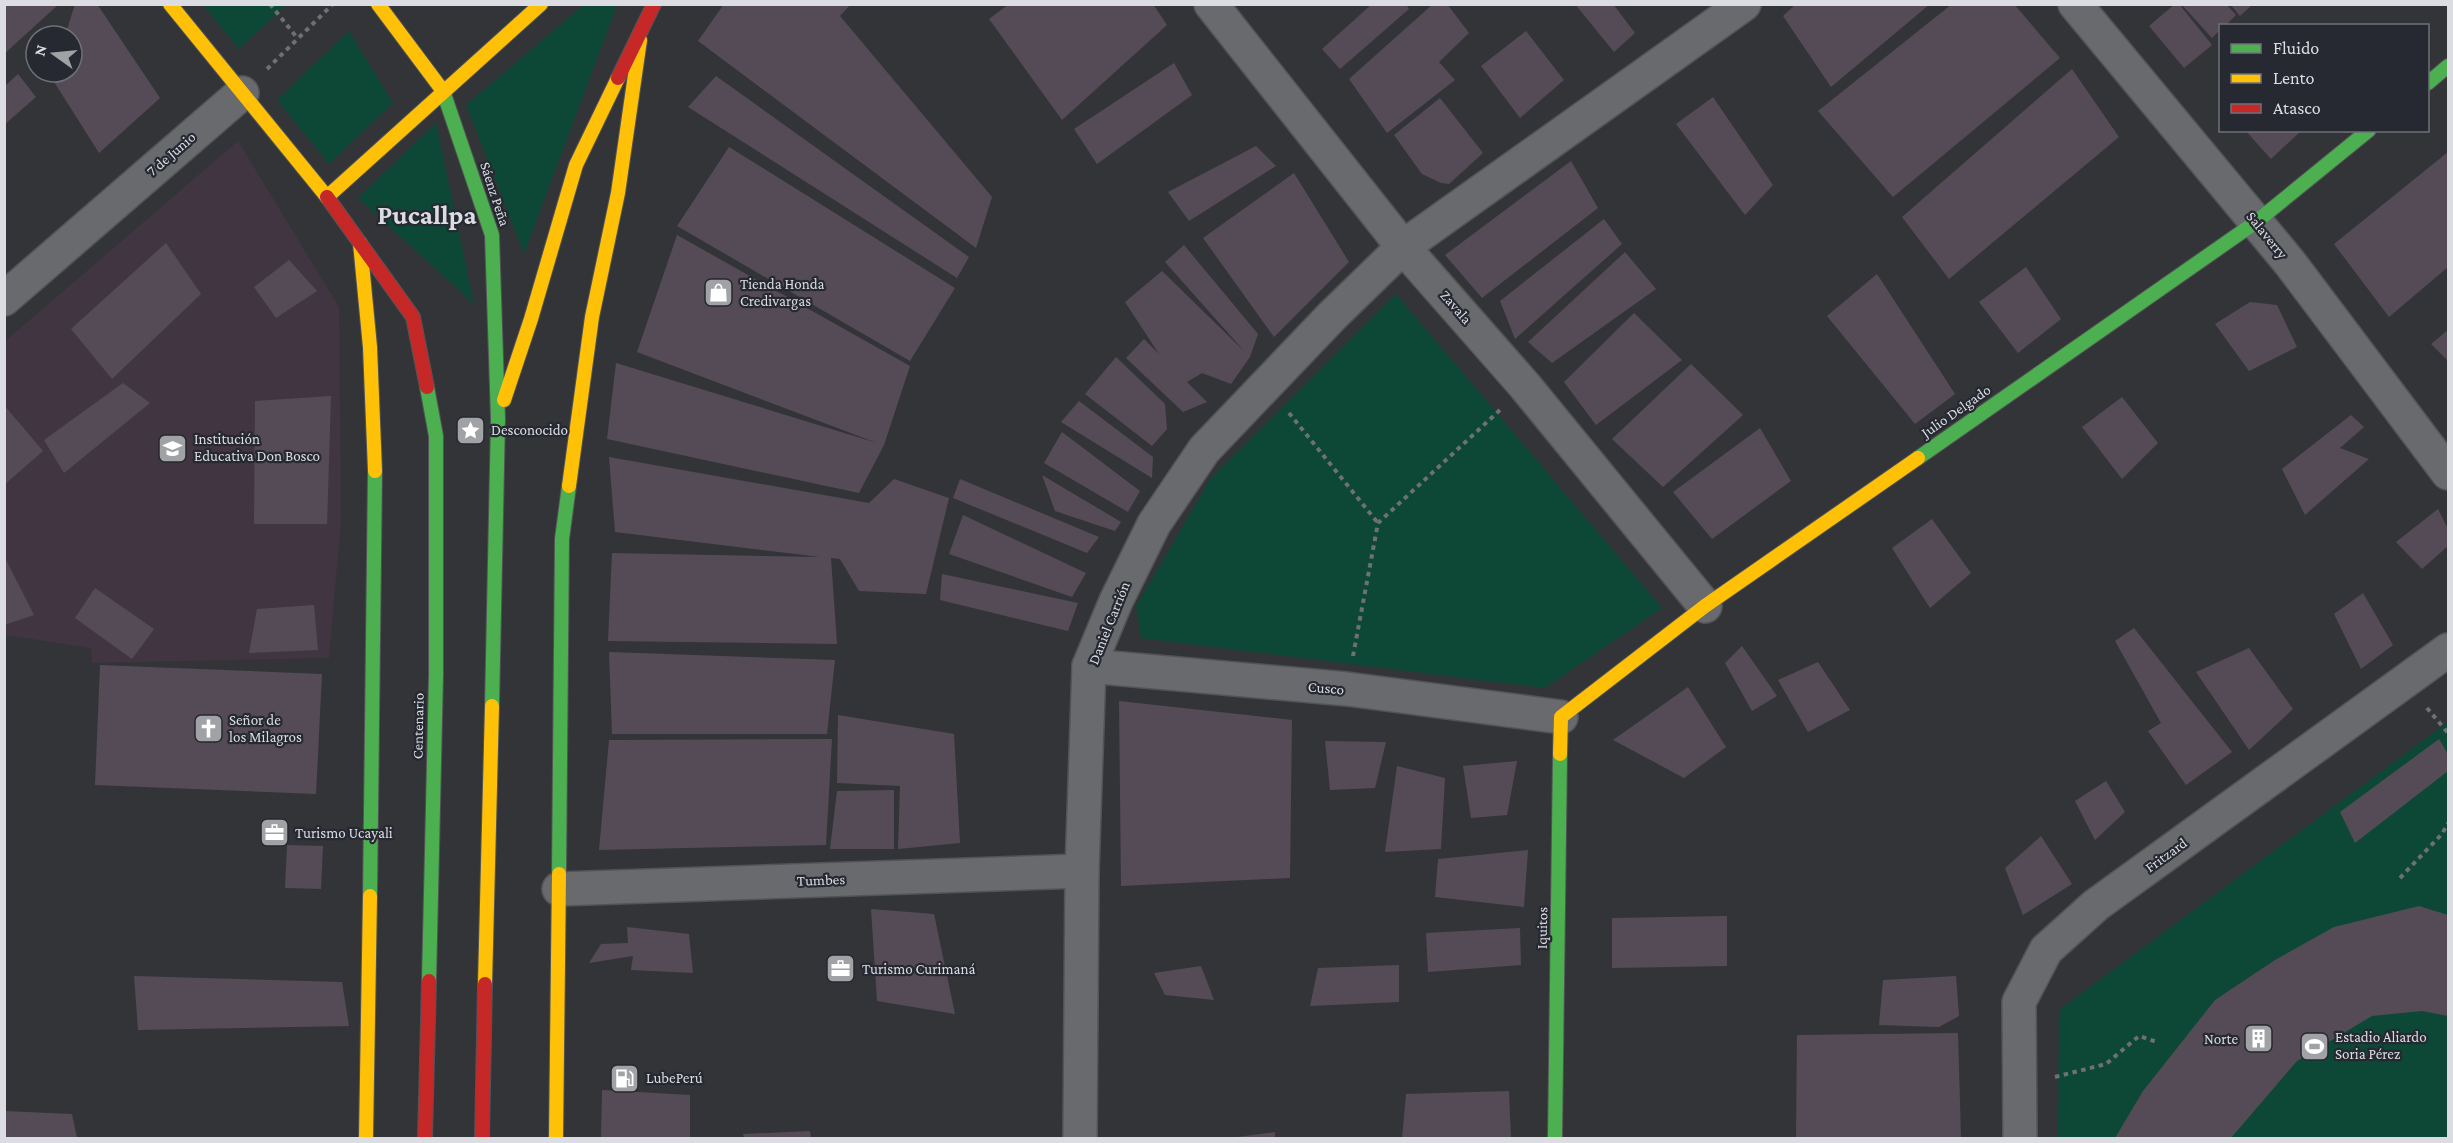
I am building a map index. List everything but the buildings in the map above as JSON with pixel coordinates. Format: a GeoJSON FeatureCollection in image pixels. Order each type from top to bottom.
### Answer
{"type":"FeatureCollection","features":[{"type":"Feature","properties":{"kind":"main road"},"geometry":{"type":"LineString","coordinates":[[170,4],[327,197],[360,243],[370,347],[376,495],[366,1138]]}},
{"type":"Feature","properties":{"kind":"main road","name":"Sáenz Peña"},"geometry":{"type":"LineString","coordinates":[[378,4],[443,91],[492,235],[498,419]]}},
{"type":"Feature","properties":{"kind":"main road"},"geometry":{"type":"LineString","coordinates":[[327,197],[541,4]]}},
{"type":"Feature","properties":{"kind":"main road"},"geometry":{"type":"LineString","coordinates":[[482,1138],[498,419],[531,319],[576,165],[654,4]]}},
{"type":"Feature","properties":{"kind":"main road"},"geometry":{"type":"LineString","coordinates":[[556,1138],[562,539],[592,317],[618,193],[641,31]]}},
{"type":"Feature","properties":{"kind":"main road"},"geometry":{"type":"LineString","coordinates":[[2429,81],[2448,66]]}},
{"type":"Feature","properties":{"kind":"main road","name":"Julio Delgado"},"geometry":{"type":"LineString","coordinates":[[1561,717],[1706,606],[2256,222],[2367,132]]}},
{"type":"Feature","properties":{"kind":"main road","name":"Centenario"},"geometry":{"type":"LineString","coordinates":[[360,243],[413,317],[436,436],[436,675],[425,1138]]}},
{"type":"Feature","properties":{"kind":"main road","name":"Iquitos"},"geometry":{"type":"LineString","coordinates":[[1555,1138],[1561,717]]}},
{"type":"Feature","properties":{"kind":"street","name":"Zavala"},"geometry":{"type":"LineString","coordinates":[[1211,4],[1403,247],[1525,386],[1706,606]]}},
{"type":"Feature","properties":{"kind":"street","name":"Daniel Carrión"},"geometry":{"type":"LineString","coordinates":[[1080,1138],[1082,872],[1089,666],[1116,601],[1154,524],[1204,450],[1403,247],[1743,4]]}},
{"type":"Feature","properties":{"kind":"street","name":"Salaverry"},"geometry":{"type":"LineString","coordinates":[[2075,4],[2290,263],[2448,473]]}},
{"type":"Feature","properties":{"kind":"street","name":"7 de Junio"},"geometry":{"type":"LineString","coordinates":[[4,299],[242,93]]}},
{"type":"Feature","properties":{"kind":"street","name":"Fritzard"},"geometry":{"type":"LineString","coordinates":[[2020,1138],[2019,1002],[2046,950],[2096,905],[2448,650]]}},
{"type":"Feature","properties":{"kind":"street","name":"Cusco"},"geometry":{"type":"LineString","coordinates":[[1089,666],[1347,689],[1561,717]]}},
{"type":"Feature","properties":{"kind":"street","name":"Tumbes"},"geometry":{"type":"LineString","coordinates":[[559,889],[1082,872]]}},
{"type":"Feature","properties":{"kind":"path"},"geometry":{"type":"LineString","coordinates":[[270,4],[298,39]]}},
{"type":"Feature","properties":{"kind":"path"},"geometry":{"type":"LineString","coordinates":[[242,93],[333,4]]}},
{"type":"Feature","properties":{"kind":"path"},"geometry":{"type":"LineString","coordinates":[[1266,385],[1378,523]]}},
{"type":"Feature","properties":{"kind":"path"},"geometry":{"type":"LineString","coordinates":[[1347,689],[1378,523],[1525,386]]}},
{"type":"Feature","properties":{"kind":"path"},"geometry":{"type":"LineString","coordinates":[[2400,878],[2442,834],[2448,823]]}},
{"type":"Feature","properties":{"kind":"path"},"geometry":{"type":"LineString","coordinates":[[2019,1098],[2051,1078],[2106,1064],[2139,1036],[2157,1042]]}},
{"type":"Feature","properties":{"kind":"shaded area","name":"Institución Educativa Don Bosco"},"geometry":{"type":"Polygon","coordinates":[[[238,141],[339,307],[341,520],[329,658],[92,663],[91,648],[5,635],[4,342],[238,141]]]}},
{"type":"Feature","properties":{"kind":"green space"},"geometry":{"type":"Polygon","coordinates":[[[585,4],[617,5],[524,254],[466,105],[585,4]]]}},
{"type":"Feature","properties":{"kind":"green space"},"geometry":{"type":"Polygon","coordinates":[[[203,5],[286,5],[239,49],[203,5]]]}},
{"type":"Feature","properties":{"kind":"green space"},"geometry":{"type":"Polygon","coordinates":[[[349,31],[393,103],[329,164],[277,100],[349,31]]]}},
{"type":"Feature","properties":{"kind":"green space"},"geometry":{"type":"Polygon","coordinates":[[[436,123],[474,304],[358,198],[436,123]]]}},
{"type":"Feature","properties":{"kind":"green space"},"geometry":{"type":"Polygon","coordinates":[[[1396,294],[1662,608],[1545,688],[1141,638],[1136,606],[1211,478],[1396,294]]]}},
{"type":"Feature","properties":{"kind":"green space"},"geometry":{"type":"Polygon","coordinates":[[[2448,722],[2448,1138],[2058,1138],[2059,1010],[2448,722]]]}},
{"type":"Feature","properties":{"kind":"traffic: fast"},"geometry":{"type":"LineString","coordinates":[[2429,82],[2448,66]]}},
{"type":"Feature","properties":{"kind":"traffic: fast"},"geometry":{"type":"LineString","coordinates":[[443,91],[492,235],[498,419],[492,706]]}},
{"type":"Feature","properties":{"kind":"traffic: fast"},"geometry":{"type":"LineString","coordinates":[[1918,458],[2256,222],[2367,132]]}},
{"type":"Feature","properties":{"kind":"traffic: fast"},"geometry":{"type":"LineString","coordinates":[[427,387],[436,436],[436,675],[429,981]]}},
{"type":"Feature","properties":{"kind":"traffic: fast"},"geometry":{"type":"LineString","coordinates":[[370,896],[375,471]]}},
{"type":"Feature","properties":{"kind":"traffic: fast"},"geometry":{"type":"LineString","coordinates":[[559,874],[562,539],[569,486]]}},
{"type":"Feature","properties":{"kind":"traffic: fast"},"geometry":{"type":"LineString","coordinates":[[1555,1138],[1560,754]]}},
{"type":"Feature","properties":{"kind":"traffic: slow"},"geometry":{"type":"LineString","coordinates":[[170,4],[327,197]]}},
{"type":"Feature","properties":{"kind":"traffic: slow"},"geometry":{"type":"LineString","coordinates":[[378,4],[443,91]]}},
{"type":"Feature","properties":{"kind":"traffic: slow"},"geometry":{"type":"LineString","coordinates":[[327,197],[541,4]]}},
{"type":"Feature","properties":{"kind":"traffic: slow"},"geometry":{"type":"LineString","coordinates":[[569,486],[592,317],[618,193],[640,40]]}},
{"type":"Feature","properties":{"kind":"traffic: slow"},"geometry":{"type":"LineString","coordinates":[[504,400],[531,319],[576,165],[618,78]]}},
{"type":"Feature","properties":{"kind":"traffic: slow"},"geometry":{"type":"LineString","coordinates":[[360,243],[370,347],[375,471]]}},
{"type":"Feature","properties":{"kind":"traffic: slow"},"geometry":{"type":"LineString","coordinates":[[1560,754],[1561,717],[1705,606],[1918,458]]}},
{"type":"Feature","properties":{"kind":"traffic: slow"},"geometry":{"type":"LineString","coordinates":[[485,984],[492,706]]}},
{"type":"Feature","properties":{"kind":"traffic: slow"},"geometry":{"type":"LineString","coordinates":[[556,1138],[559,874]]}},
{"type":"Feature","properties":{"kind":"traffic: slow"},"geometry":{"type":"LineString","coordinates":[[366,1138],[370,896]]}},
{"type":"Feature","properties":{"kind":"traffic: jam"},"geometry":{"type":"LineString","coordinates":[[618,78],[654,4]]}},
{"type":"Feature","properties":{"kind":"traffic: jam"},"geometry":{"type":"LineString","coordinates":[[327,197],[413,317],[427,387]]}},
{"type":"Feature","properties":{"kind":"traffic: jam"},"geometry":{"type":"LineString","coordinates":[[425,1138],[429,981]]}},
{"type":"Feature","properties":{"kind":"traffic: jam"},"geometry":{"type":"LineString","coordinates":[[482,1138],[485,984]]}},
{"type":"Feature","properties":{"kind":"place","name":"Tienda Honda Credivargas"},"geometry":{"type":"Point","coordinates":[719,293]}},
{"type":"Feature","properties":{"kind":"place","name":"Desconocido"},"geometry":{"type":"Point","coordinates":[470,430]}},
{"type":"Feature","properties":{"kind":"place","name":"Institución Educativa Don Bosco"},"geometry":{"type":"Point","coordinates":[173,448]}},
{"type":"Feature","properties":{"kind":"place","name":"Señor de los Milagros"},"geometry":{"type":"Point","coordinates":[208,729]}},
{"type":"Feature","properties":{"kind":"place","name":"Turismo Ucayali"},"geometry":{"type":"Point","coordinates":[274,833]}},
{"type":"Feature","properties":{"kind":"place","name":"Turismo Curimaná"},"geometry":{"type":"Point","coordinates":[841,969]}},
{"type":"Feature","properties":{"kind":"place","name":"Norte"},"geometry":{"type":"Point","coordinates":[2259,1039]}},
{"type":"Feature","properties":{"kind":"place","name":"Estadio Aliardo Soria Pérez"},"geometry":{"type":"Point","coordinates":[2314,1046]}},
{"type":"Feature","properties":{"kind":"place","name":"LubePerú"},"geometry":{"type":"Point","coordinates":[625,1078]}},
{"type":"Feature","properties":{"kind":"district","name":"Pucallpa"},"geometry":{"type":"Point","coordinates":[427,215]}}]}
